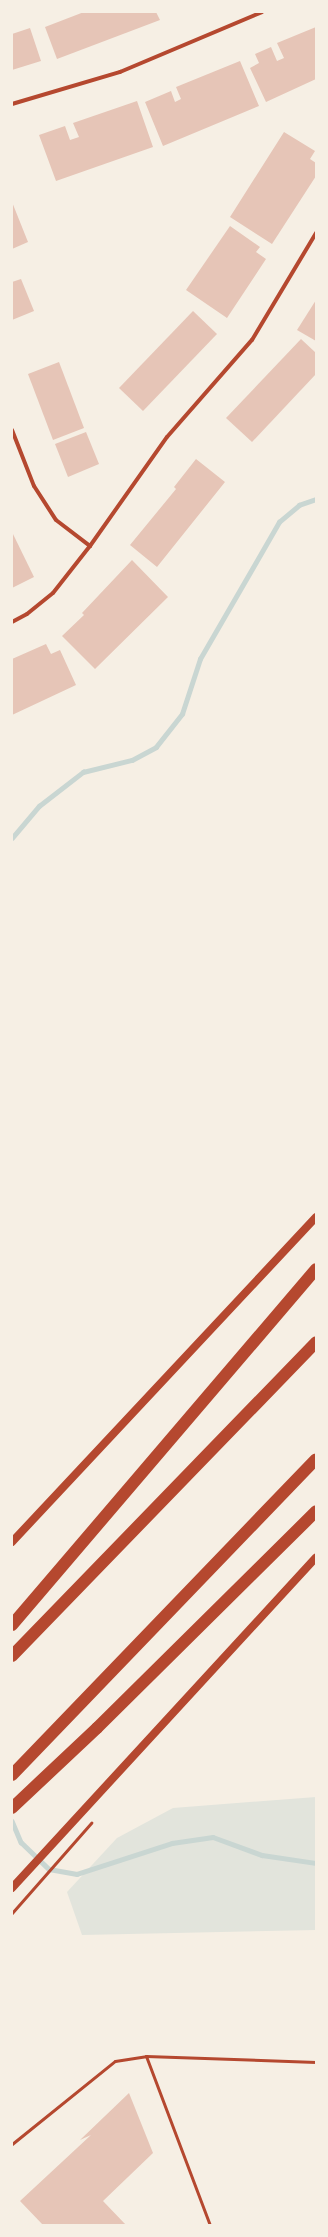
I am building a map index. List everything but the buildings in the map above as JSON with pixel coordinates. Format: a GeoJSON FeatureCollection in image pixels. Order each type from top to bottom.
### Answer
{"type":"FeatureCollection","features":[{"type":"Feature","properties":{"kind":"highway"},"geometry":{"type":"LineString","coordinates":[[12,1625],[316,1269]]}},
{"type":"Feature","properties":{"kind":"highway"},"geometry":{"type":"LineString","coordinates":[[14,1654],[316,1342]]}},
{"type":"Feature","properties":{"kind":"highway"},"geometry":{"type":"LineString","coordinates":[[12,1775],[316,1459]]}},
{"type":"Feature","properties":{"kind":"highway"},"geometry":{"type":"LineString","coordinates":[[12,1808],[97,1728],[316,1511]]}},
{"type":"Feature","properties":{"kind":"main road"},"geometry":{"type":"LineString","coordinates":[[12,1542],[316,1217]]}},
{"type":"Feature","properties":{"kind":"main road"},"geometry":{"type":"LineString","coordinates":[[12,1888],[82,1810],[316,1557]]}},
{"type":"Feature","properties":{"kind":"street"},"geometry":{"type":"LineString","coordinates":[[12,104],[120,72],[262,12]]}},
{"type":"Feature","properties":{"kind":"street"},"geometry":{"type":"LineString","coordinates":[[12,622],[28,614],[53,593],[90,546],[167,438],[252,340],[316,233]]}},
{"type":"Feature","properties":{"kind":"street"},"geometry":{"type":"LineString","coordinates":[[12,430],[34,486],[56,520],[90,546]]}},
{"type":"Feature","properties":{"kind":"lane"},"geometry":{"type":"LineString","coordinates":[[12,2144],[115,2061],[146,2056],[316,2062]]}},
{"type":"Feature","properties":{"kind":"lane"},"geometry":{"type":"LineString","coordinates":[[146,2056],[210,2225]]}},
{"type":"Feature","properties":{"kind":"path"},"geometry":{"type":"LineString","coordinates":[[12,1913],[91,1823]]}},
{"type":"Feature","properties":{"kind":"shaded area"},"geometry":{"type":"Polygon","coordinates":[[[316,1797],[316,1930],[82,1935],[67,1892],[117,1838],[173,1808],[316,1797]]]}},
{"type":"Feature","properties":{"kind":"waterway"},"geometry":{"type":"LineString","coordinates":[[12,838],[39,806],[83,772],[132,760],[156,747],[182,714],[200,659],[279,522],[299,505],[316,499]]}},
{"type":"Feature","properties":{"kind":"waterway"},"geometry":{"type":"LineString","coordinates":[[12,1821],[21,1842],[49,1869],[77,1874],[172,1843],[213,1837],[262,1855],[316,1863]]}}]}
